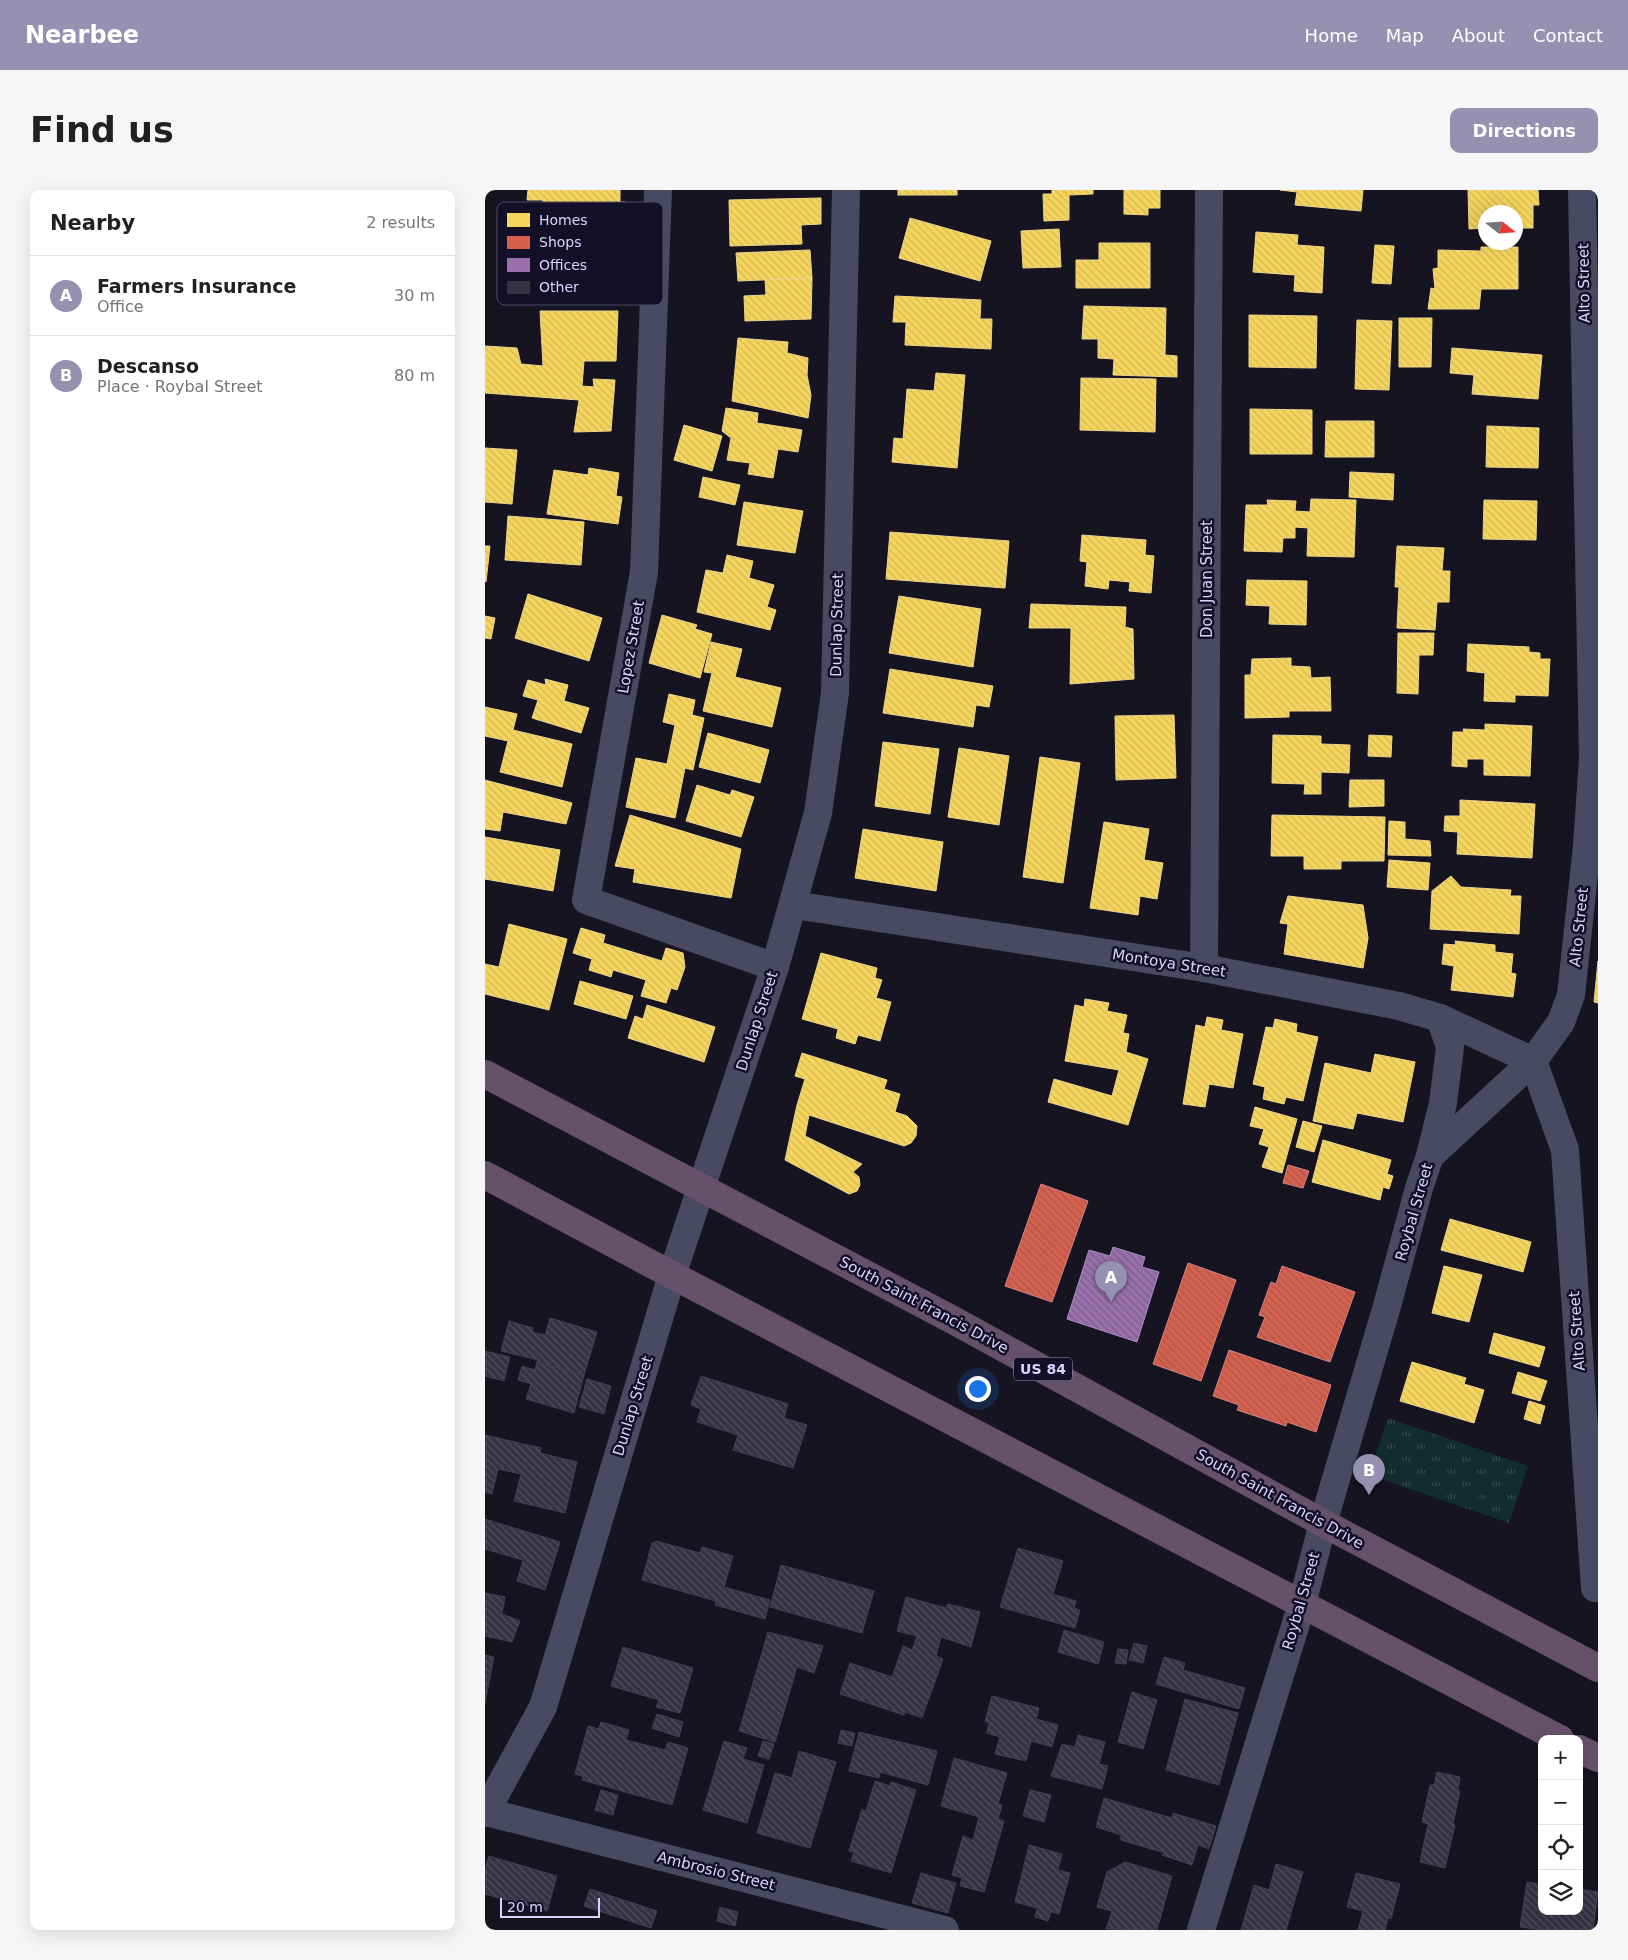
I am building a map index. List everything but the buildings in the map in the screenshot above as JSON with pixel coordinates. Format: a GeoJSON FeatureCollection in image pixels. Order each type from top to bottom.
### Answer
{"type":"FeatureCollection","features":[{"type":"Feature","properties":{"kind":"highway","name":"South Saint Francis Drive"},"geometry":{"type":"LineString","coordinates":[[485,1074],[953,1320],[1323,1523],[1598,1668]]}},
{"type":"Feature","properties":{"kind":"highway"},"geometry":{"type":"LineString","coordinates":[[485,1175],[672,1275],[1552,1735]]}},
{"type":"Feature","properties":{"kind":"highway"},"geometry":{"type":"LineString","coordinates":[[1583,1751],[1598,1758]]}},
{"type":"Feature","properties":{"kind":"street","name":"Dunlap Street"},"geometry":{"type":"LineString","coordinates":[[486,1813],[543,1707],[672,1275],[775,968],[794,905],[818,812],[835,693],[846,190]]}},
{"type":"Feature","properties":{"kind":"street","name":"Don Juan Street"},"geometry":{"type":"LineString","coordinates":[[1204,968],[1209,190]]}},
{"type":"Feature","properties":{"kind":"street","name":"Alto Street"},"geometry":{"type":"LineString","coordinates":[[1582,190],[1593,759],[1587,846],[1571,995],[1561,1022],[1533,1061],[1565,1150],[1595,1588]]}},
{"type":"Feature","properties":{"kind":"street","name":"Lopez Street"},"geometry":{"type":"LineString","coordinates":[[654,305],[644,572],[586,900],[775,968]]}},
{"type":"Feature","properties":{"kind":"street","name":"Montoya Street"},"geometry":{"type":"LineString","coordinates":[[794,905],[1204,968],[1399,1006],[1441,1018],[1533,1061]]}},
{"type":"Feature","properties":{"kind":"street","name":"Roybal Street"},"geometry":{"type":"LineString","coordinates":[[1201,1930],[1302,1604],[1323,1523],[1387,1306],[1419,1188],[1430,1156],[1443,1102],[1450,1047],[1441,1018]]}},
{"type":"Feature","properties":{"kind":"street","name":"Roybal Street"},"geometry":{"type":"LineString","coordinates":[[1430,1156],[1533,1061]]}},
{"type":"Feature","properties":{"kind":"street","name":"Ambrosio Street"},"geometry":{"type":"LineString","coordinates":[[486,1813],[945,1930]]}},
{"type":"Feature","properties":{"kind":"green space"},"geometry":{"type":"Polygon","coordinates":[[[1388,1418],[1528,1466],[1509,1523],[1369,1475],[1388,1418]]]}},
{"type":"Feature","properties":{"kind":"place","name":"Farmers Insurance"},"geometry":{"type":"Point","coordinates":[1111,1302]}},
{"type":"Feature","properties":{"kind":"place","name":"Descanso"},"geometry":{"type":"Point","coordinates":[1369,1495]}}]}
